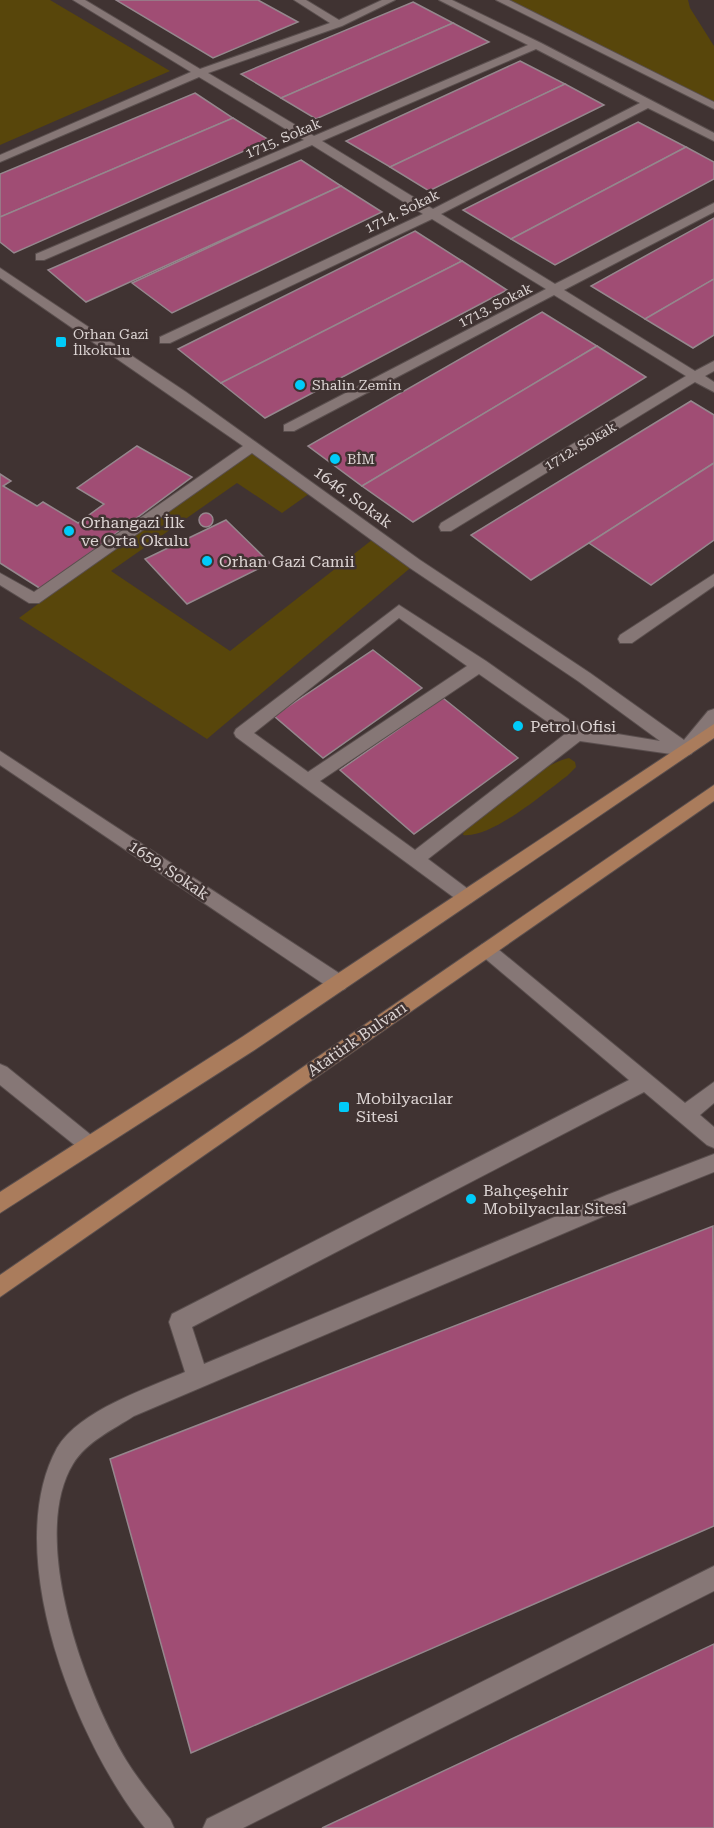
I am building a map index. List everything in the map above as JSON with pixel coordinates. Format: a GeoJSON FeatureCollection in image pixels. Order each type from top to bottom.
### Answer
{"type":"FeatureCollection","features":[{"type":"Feature","properties":{"kind":"main road"},"geometry":{"type":"LineString","coordinates":[[0,1203],[338,983],[714,730]]}},
{"type":"Feature","properties":{"kind":"main road","name":"Atatürk Bulvarı"},"geometry":{"type":"LineString","coordinates":[[0,1287],[714,792]]}},
{"type":"Feature","properties":{"kind":"street"},"geometry":{"type":"LineString","coordinates":[[78,0],[201,72],[714,388]]}},
{"type":"Feature","properties":{"kind":"street"},"geometry":{"type":"LineString","coordinates":[[299,0],[338,24]]}},
{"type":"Feature","properties":{"kind":"street"},"geometry":{"type":"LineString","coordinates":[[0,159],[201,72],[338,24],[390,0]]}},
{"type":"Feature","properties":{"kind":"street"},"geometry":{"type":"LineString","coordinates":[[444,0],[537,45],[714,138]]}},
{"type":"Feature","properties":{"kind":"street"},"geometry":{"type":"LineString","coordinates":[[501,0],[714,106]]}},
{"type":"Feature","properties":{"kind":"street","name":"1715. Sokak"},"geometry":{"type":"LineString","coordinates":[[40,257],[537,45]]}},
{"type":"Feature","properties":{"kind":"street","name":"1714. Sokak"},"geometry":{"type":"LineString","coordinates":[[165,339],[432,214],[649,103]]}},
{"type":"Feature","properties":{"kind":"street","name":"1713. Sokak"},"geometry":{"type":"LineString","coordinates":[[289,428],[714,207]]}},
{"type":"Feature","properties":{"kind":"street","name":"1646. Sokak"},"geometry":{"type":"LineString","coordinates":[[0,272],[181,395],[415,564],[584,677],[685,750]]}},
{"type":"Feature","properties":{"kind":"street","name":"1712. Sokak"},"geometry":{"type":"LineString","coordinates":[[446,527],[714,365]]}},
{"type":"Feature","properties":{"kind":"street"},"geometry":{"type":"LineString","coordinates":[[0,578],[34,599],[251,447]]}},
{"type":"Feature","properties":{"kind":"street"},"geometry":{"type":"LineString","coordinates":[[626,639],[714,579]]}},
{"type":"Feature","properties":{"kind":"street"},"geometry":{"type":"LineString","coordinates":[[466,897],[242,733],[399,610],[577,734],[685,750],[714,715]]}},
{"type":"Feature","properties":{"kind":"street"},"geometry":{"type":"LineString","coordinates":[[308,781],[480,665]]}},
{"type":"Feature","properties":{"kind":"street"},"geometry":{"type":"LineString","coordinates":[[414,860],[577,734]]}},
{"type":"Feature","properties":{"kind":"street","name":"1659. Sokak"},"geometry":{"type":"LineString","coordinates":[[0,757],[338,983]]}},
{"type":"Feature","properties":{"kind":"street"},"geometry":{"type":"LineString","coordinates":[[486,950],[714,1139]]}},
{"type":"Feature","properties":{"kind":"street"},"geometry":{"type":"LineString","coordinates":[[0,1073],[89,1145]]}},
{"type":"Feature","properties":{"kind":"street"},"geometry":{"type":"LineString","coordinates":[[197,1377],[180,1322],[645,1082]]}},
{"type":"Feature","properties":{"kind":"street"},"geometry":{"type":"LineString","coordinates":[[686,1115],[714,1091]]}},
{"type":"Feature","properties":{"kind":"street"},"geometry":{"type":"LineString","coordinates":[[161,1828],[118,1770],[86,1710],[63,1643],[46,1558],[45,1528],[48,1500],[64,1457],[78,1440],[126,1408],[197,1377],[614,1202],[714,1163]]}},
{"type":"Feature","properties":{"kind":"street"},"geometry":{"type":"LineString","coordinates":[[216,1828],[714,1578]]}},
{"type":"Feature","properties":{"kind":"shaded area"},"geometry":{"type":"Polygon","coordinates":[[[0,0],[50,0],[170,71],[0,145],[0,0]]]}},
{"type":"Feature","properties":{"kind":"shaded area"},"geometry":{"type":"Polygon","coordinates":[[[504,0],[688,0],[690,8],[714,46],[714,104],[504,0]]]}},
{"type":"Feature","properties":{"kind":"shaded area"},"geometry":{"type":"Polygon","coordinates":[[[251,447],[313,491],[282,513],[237,483],[111,571],[230,651],[377,536],[415,564],[207,739],[19,618],[251,447]]]}},
{"type":"Feature","properties":{"kind":"shaded area"},"geometry":{"type":"Polygon","coordinates":[[[569,758],[575,762],[576,767],[531,803],[488,830],[463,835],[478,815],[510,790],[544,768],[569,758]]]}},
{"type":"Feature","properties":{"kind":"building"},"geometry":{"type":"Polygon","coordinates":[[[116,0],[258,0],[298,22],[213,58],[116,0]]]}},
{"type":"Feature","properties":{"kind":"building"},"geometry":{"type":"Polygon","coordinates":[[[413,2],[453,23],[281,98],[241,74],[413,2]]]}},
{"type":"Feature","properties":{"kind":"building"},"geometry":{"type":"Polygon","coordinates":[[[453,23],[489,42],[316,119],[281,98],[453,23]]]}},
{"type":"Feature","properties":{"kind":"building"},"geometry":{"type":"Polygon","coordinates":[[[520,61],[565,84],[390,167],[346,141],[520,61]]]}},
{"type":"Feature","properties":{"kind":"building"},"geometry":{"type":"Polygon","coordinates":[[[565,84],[604,105],[429,191],[390,167],[565,84]]]}},
{"type":"Feature","properties":{"kind":"building"},"geometry":{"type":"Polygon","coordinates":[[[195,93],[233,118],[0,217],[0,174],[195,93]]]}},
{"type":"Feature","properties":{"kind":"building"},"geometry":{"type":"Polygon","coordinates":[[[233,118],[269,140],[14,253],[0,242],[0,217],[233,118]]]}},
{"type":"Feature","properties":{"kind":"building"},"geometry":{"type":"Polygon","coordinates":[[[638,122],[686,147],[511,239],[463,210],[638,122]]]}},
{"type":"Feature","properties":{"kind":"building"},"geometry":{"type":"Polygon","coordinates":[[[686,147],[714,162],[714,179],[555,265],[511,239],[686,147]]]}},
{"type":"Feature","properties":{"kind":"building"},"geometry":{"type":"Polygon","coordinates":[[[301,160],[341,186],[86,302],[48,270],[301,160]]]}},
{"type":"Feature","properties":{"kind":"building"},"geometry":{"type":"Polygon","coordinates":[[[341,186],[382,212],[172,313],[132,283],[341,186]]]}},
{"type":"Feature","properties":{"kind":"building"},"geometry":{"type":"Polygon","coordinates":[[[714,218],[714,279],[645,319],[591,286],[714,218]]]}},
{"type":"Feature","properties":{"kind":"building"},"geometry":{"type":"Polygon","coordinates":[[[415,231],[462,261],[221,383],[178,349],[415,231]]]}},
{"type":"Feature","properties":{"kind":"building"},"geometry":{"type":"Polygon","coordinates":[[[462,261],[507,290],[265,418],[221,383],[462,261]]]}},
{"type":"Feature","properties":{"kind":"building"},"geometry":{"type":"Polygon","coordinates":[[[714,279],[714,335],[693,348],[645,319],[714,279]]]}},
{"type":"Feature","properties":{"kind":"building"},"geometry":{"type":"Polygon","coordinates":[[[542,312],[597,346],[362,486],[308,446],[542,312]]]}},
{"type":"Feature","properties":{"kind":"building"},"geometry":{"type":"Polygon","coordinates":[[[597,346],[646,377],[413,522],[362,486],[597,346]]]}},
{"type":"Feature","properties":{"kind":"building"},"geometry":{"type":"Polygon","coordinates":[[[691,401],[714,415],[714,463],[531,580],[471,535],[691,401]]]}},
{"type":"Feature","properties":{"kind":"building"},"geometry":{"type":"Polygon","coordinates":[[[137,446],[192,477],[41,589],[0,563],[0,474],[11,481],[3,486],[37,506],[43,502],[78,523],[104,504],[77,488],[137,446]]]}},
{"type":"Feature","properties":{"kind":"building"},"geometry":{"type":"Polygon","coordinates":[[[714,463],[714,540],[651,585],[589,543],[714,463]]]}},
{"type":"Feature","properties":{"kind":"building"},"geometry":{"type":"Polygon","coordinates":[[[203,513],[209,513],[213,520],[209,527],[203,527],[199,523],[199,517],[203,513]]]}},
{"type":"Feature","properties":{"kind":"building","name":"Orhan Gazi Camii"},"geometry":{"type":"Polygon","coordinates":[[[226,520],[270,563],[187,604],[145,559],[226,520]]]}},
{"type":"Feature","properties":{"kind":"building"},"geometry":{"type":"Polygon","coordinates":[[[373,650],[422,688],[323,758],[274,716],[373,650]]]}},
{"type":"Feature","properties":{"kind":"building"},"geometry":{"type":"Polygon","coordinates":[[[443,698],[518,758],[414,834],[340,770],[443,698]]]}},
{"type":"Feature","properties":{"kind":"building"},"geometry":{"type":"Polygon","coordinates":[[[713,1226],[714,1526],[191,1753],[110,1459],[713,1226]]]}},
{"type":"Feature","properties":{"kind":"building"},"geometry":{"type":"Polygon","coordinates":[[[714,1644],[714,1828],[322,1828],[714,1644]]]}},
{"type":"Feature","properties":{"kind":"place","name":"Orhan Gazi İlkokulu"},"geometry":{"type":"Point","coordinates":[61,342]}},
{"type":"Feature","properties":{"kind":"place","name":"Shalin Zemin"},"geometry":{"type":"Point","coordinates":[300,385]}},
{"type":"Feature","properties":{"kind":"place","name":"BİM"},"geometry":{"type":"Point","coordinates":[335,459]}},
{"type":"Feature","properties":{"kind":"place","name":"Orhangazi İlk ve Orta Okulu"},"geometry":{"type":"Point","coordinates":[69,531]}},
{"type":"Feature","properties":{"kind":"place","name":"Orhan Gazi Camii"},"geometry":{"type":"Point","coordinates":[207,561]}},
{"type":"Feature","properties":{"kind":"place","name":"Petrol Ofisi"},"geometry":{"type":"Point","coordinates":[518,726]}},
{"type":"Feature","properties":{"kind":"place","name":"Mobilyacılar Sitesi"},"geometry":{"type":"Point","coordinates":[344,1107]}},
{"type":"Feature","properties":{"kind":"place","name":"Bahçeşehir Mobilyacılar Sitesi"},"geometry":{"type":"Point","coordinates":[471,1199]}}]}
